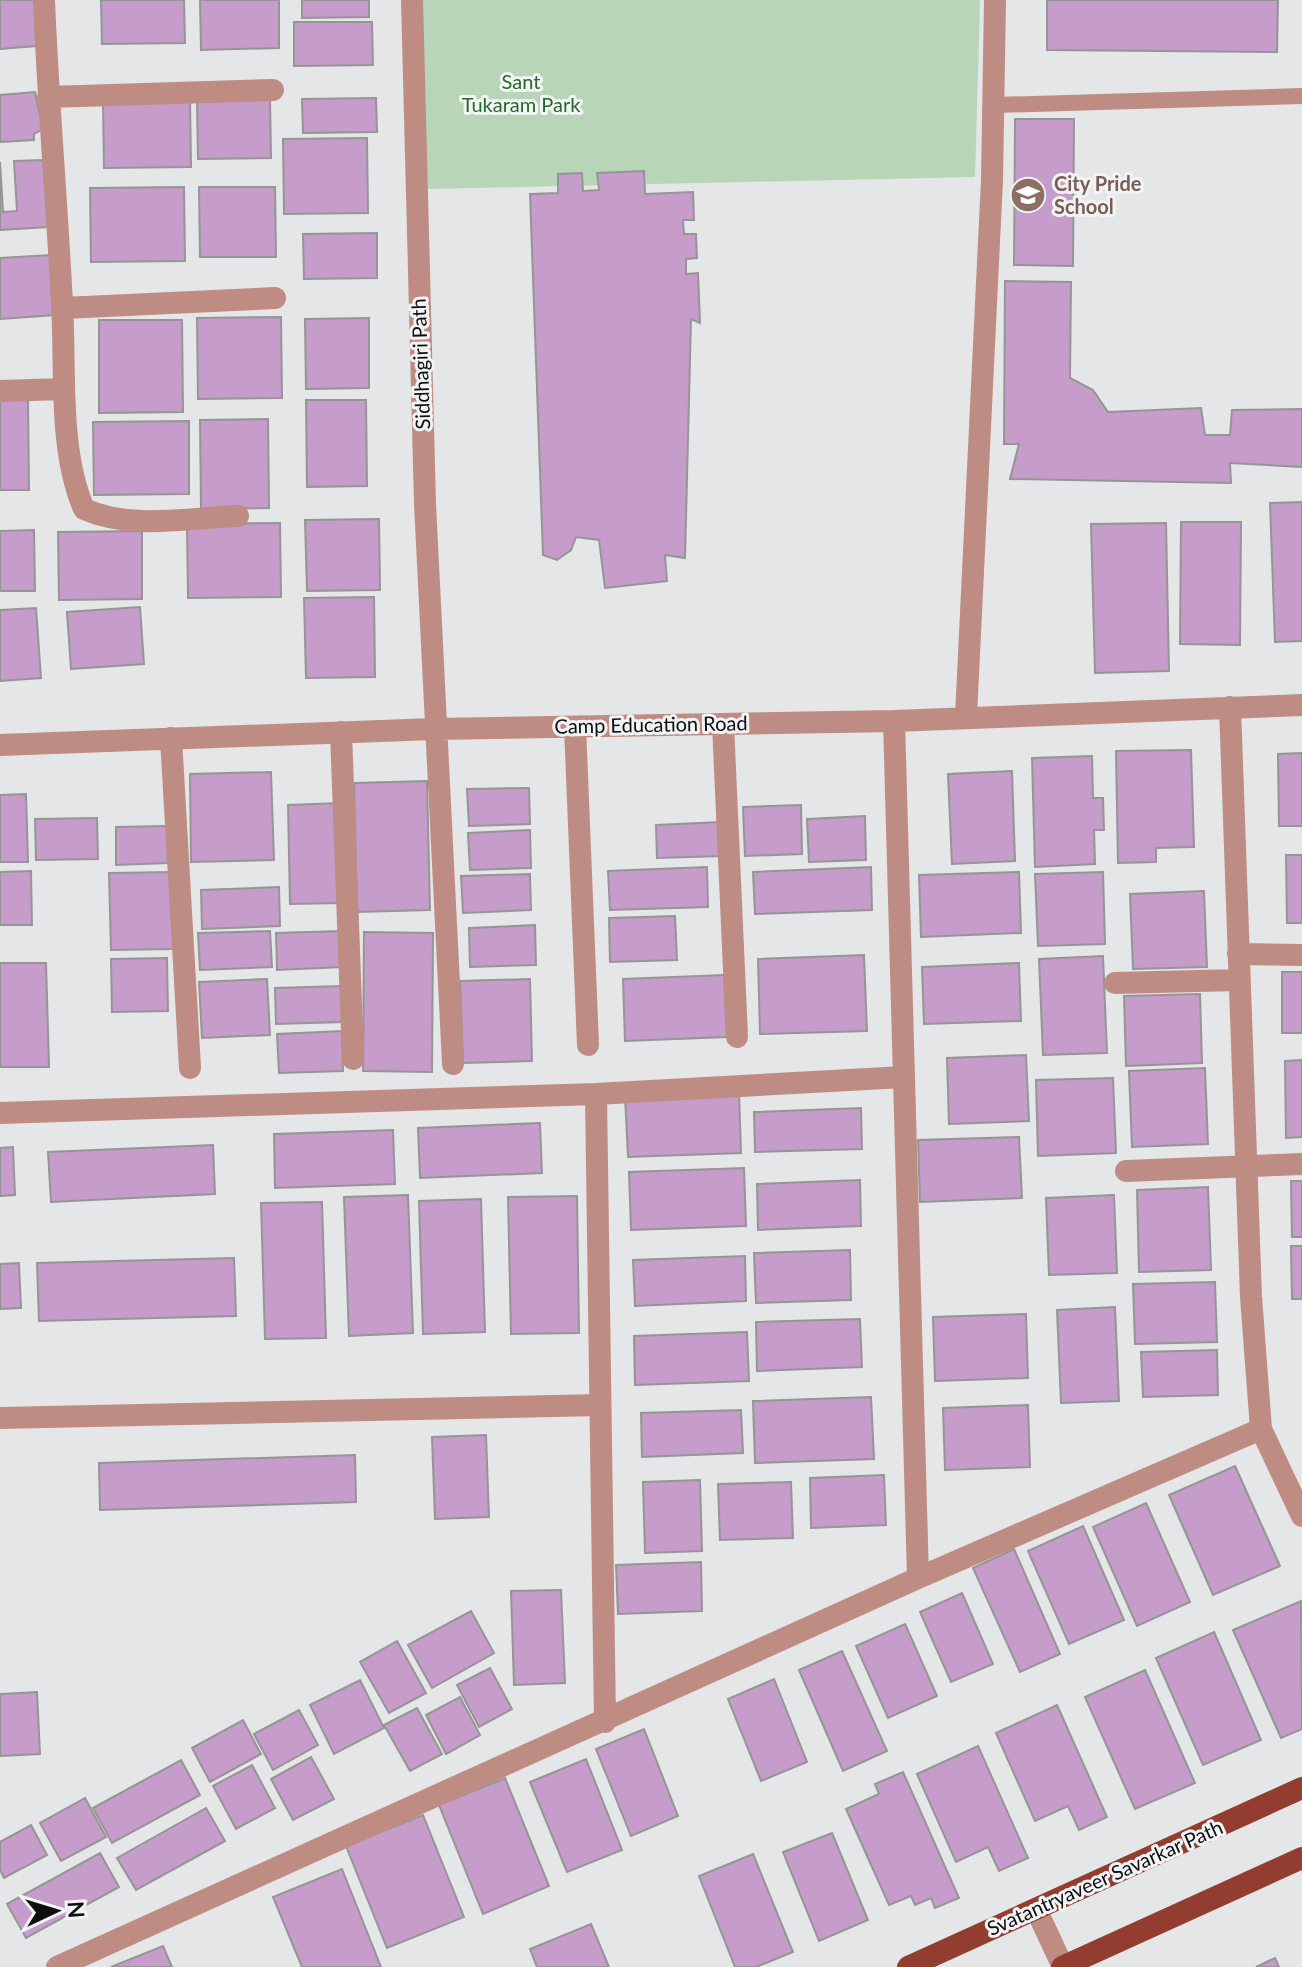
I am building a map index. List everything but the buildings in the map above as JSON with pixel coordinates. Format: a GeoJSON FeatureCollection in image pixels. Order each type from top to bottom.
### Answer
{"type":"FeatureCollection","features":[{"type":"Feature","properties":{"kind":"main road","name":"Svatantryaveer Savarkar Path"},"geometry":{"type":"LineString","coordinates":[[908,1967],[1302,1788]]}},
{"type":"Feature","properties":{"kind":"main road"},"geometry":{"type":"LineString","coordinates":[[1062,1967],[1302,1858]]}},
{"type":"Feature","properties":{"kind":"street"},"geometry":{"type":"LineString","coordinates":[[44,0],[63,308],[63,389],[77,492],[84,509],[106,519],[143,521],[238,516]]}},
{"type":"Feature","properties":{"kind":"street","name":"Siddhagiri Path"},"geometry":{"type":"LineString","coordinates":[[412,0],[416,214],[434,729],[453,1064]]}},
{"type":"Feature","properties":{"kind":"street"},"geometry":{"type":"LineString","coordinates":[[966,716],[995,105],[995,0]]}},
{"type":"Feature","properties":{"kind":"street"},"geometry":{"type":"LineString","coordinates":[[48,97],[273,90]]}},
{"type":"Feature","properties":{"kind":"street"},"geometry":{"type":"LineString","coordinates":[[63,308],[275,298]]}},
{"type":"Feature","properties":{"kind":"street"},"geometry":{"type":"LineString","coordinates":[[0,391],[63,389]]}},
{"type":"Feature","properties":{"kind":"street","name":"Camp Education Road"},"geometry":{"type":"LineString","coordinates":[[0,745],[434,729],[894,721],[1302,705]]}},
{"type":"Feature","properties":{"kind":"street"},"geometry":{"type":"LineString","coordinates":[[1230,707],[1246,1167],[1261,1429],[1302,1516]]}},
{"type":"Feature","properties":{"kind":"street"},"geometry":{"type":"LineString","coordinates":[[894,721],[918,1578]]}},
{"type":"Feature","properties":{"kind":"street"},"geometry":{"type":"LineString","coordinates":[[723,724],[737,1037]]}},
{"type":"Feature","properties":{"kind":"street"},"geometry":{"type":"LineString","coordinates":[[575,727],[588,1045]]}},
{"type":"Feature","properties":{"kind":"street"},"geometry":{"type":"LineString","coordinates":[[341,732],[353,1059]]}},
{"type":"Feature","properties":{"kind":"street"},"geometry":{"type":"LineString","coordinates":[[171,738],[190,1068]]}},
{"type":"Feature","properties":{"kind":"street"},"geometry":{"type":"LineString","coordinates":[[1238,954],[1302,955]]}},
{"type":"Feature","properties":{"kind":"street"},"geometry":{"type":"LineString","coordinates":[[1115,983],[1239,980]]}},
{"type":"Feature","properties":{"kind":"street"},"geometry":{"type":"LineString","coordinates":[[0,1113],[596,1094],[904,1077]]}},
{"type":"Feature","properties":{"kind":"street"},"geometry":{"type":"LineString","coordinates":[[596,1094],[605,1722]]}},
{"type":"Feature","properties":{"kind":"street"},"geometry":{"type":"LineString","coordinates":[[1126,1171],[1302,1164]]}},
{"type":"Feature","properties":{"kind":"street"},"geometry":{"type":"LineString","coordinates":[[0,1418],[600,1405]]}},
{"type":"Feature","properties":{"kind":"street"},"geometry":{"type":"LineString","coordinates":[[57,1967],[918,1578],[1261,1429]]}},
{"type":"Feature","properties":{"kind":"street"},"geometry":{"type":"LineString","coordinates":[[1036,1909],[1062,1967]]}},
{"type":"Feature","properties":{"kind":"lane"},"geometry":{"type":"LineString","coordinates":[[995,105],[1302,96]]}},
{"type":"Feature","properties":{"kind":"green space","name":"Sant Tukaram Park"},"geometry":{"type":"Polygon","coordinates":[[[419,0],[980,0],[975,177],[424,189],[419,0]]]}},
{"type":"Feature","properties":{"kind":"place","name":"City Pride School"},"geometry":{"type":"Point","coordinates":[1028,195]}}]}
